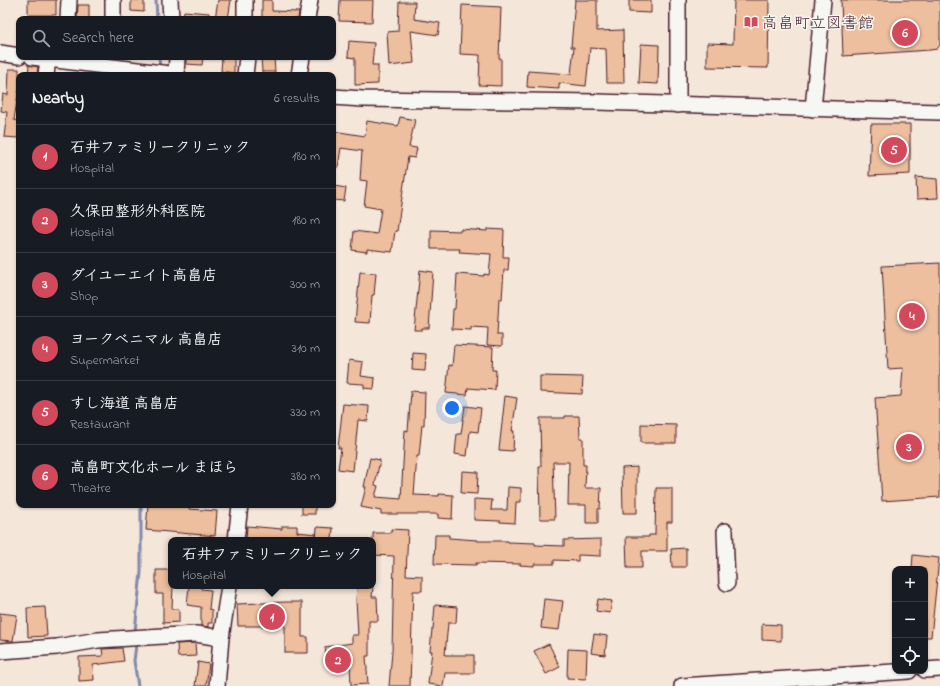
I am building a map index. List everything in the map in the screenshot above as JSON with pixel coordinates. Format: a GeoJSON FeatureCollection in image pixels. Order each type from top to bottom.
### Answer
{"type":"FeatureCollection","features":[{"type":"Feature","properties":{"kind":"street"},"geometry":{"type":"LineString","coordinates":[[68,16],[69,0]]}},
{"type":"Feature","properties":{"kind":"street"},"geometry":{"type":"LineString","coordinates":[[113,0],[113,16]]}},
{"type":"Feature","properties":{"kind":"street"},"geometry":{"type":"LineString","coordinates":[[170,0],[172,16]]}},
{"type":"Feature","properties":{"kind":"street"},"geometry":{"type":"LineString","coordinates":[[245,0],[245,16]]}},
{"type":"Feature","properties":{"kind":"street"},"geometry":{"type":"LineString","coordinates":[[307,16],[310,0]]}},
{"type":"Feature","properties":{"kind":"street"},"geometry":{"type":"LineString","coordinates":[[678,0],[678,105]]}},
{"type":"Feature","properties":{"kind":"street"},"geometry":{"type":"LineString","coordinates":[[813,109],[823,0]]}},
{"type":"Feature","properties":{"kind":"street"},"geometry":{"type":"LineString","coordinates":[[0,53],[16,56]]}},
{"type":"Feature","properties":{"kind":"street"},"geometry":{"type":"LineString","coordinates":[[46,72],[48,60]]}},
{"type":"Feature","properties":{"kind":"street"},"geometry":{"type":"LineString","coordinates":[[82,60],[113,62],[128,72]]}},
{"type":"Feature","properties":{"kind":"street"},"geometry":{"type":"LineString","coordinates":[[177,60],[177,72]]}},
{"type":"Feature","properties":{"kind":"street"},"geometry":{"type":"LineString","coordinates":[[245,72],[247,60]]}},
{"type":"Feature","properties":{"kind":"street"},"geometry":{"type":"LineString","coordinates":[[300,72],[302,60]]}},
{"type":"Feature","properties":{"kind":"street"},"geometry":{"type":"LineString","coordinates":[[336,97],[940,112]]}},
{"type":"Feature","properties":{"kind":"street"},"geometry":{"type":"LineString","coordinates":[[236,537],[240,508]]}},
{"type":"Feature","properties":{"kind":"street"},"geometry":{"type":"LineString","coordinates":[[725,531],[726,583]]}},
{"type":"Feature","properties":{"kind":"street"},"geometry":{"type":"LineString","coordinates":[[217,686],[221,638],[229,589]]}},
{"type":"Feature","properties":{"kind":"street"},"geometry":{"type":"LineString","coordinates":[[0,651],[57,647],[98,640],[196,634],[221,638]]}},
{"type":"Feature","properties":{"kind":"street"},"geometry":{"type":"LineString","coordinates":[[928,670],[940,669]]}},
{"type":"Feature","properties":{"kind":"street"},"geometry":{"type":"LineString","coordinates":[[682,686],[892,672]]}},
{"type":"Feature","properties":{"kind":"building"},"geometry":{"type":"Polygon","coordinates":[[[28,0],[56,0],[56,15],[28,15],[28,0]]]}},
{"type":"Feature","properties":{"kind":"building"},"geometry":{"type":"Polygon","coordinates":[[[131,0],[144,0],[144,12],[131,11],[131,0]]]}},
{"type":"Feature","properties":{"kind":"building"},"geometry":{"type":"Polygon","coordinates":[[[218,0],[231,0],[228,16],[215,16],[218,0]]]}},
{"type":"Feature","properties":{"kind":"building"},"geometry":{"type":"Polygon","coordinates":[[[262,0],[272,0],[272,11],[299,12],[298,16],[262,16],[262,0]]]}},
{"type":"Feature","properties":{"kind":"building"},"geometry":{"type":"Polygon","coordinates":[[[340,0],[373,0],[372,22],[339,21],[340,0]]]}},
{"type":"Feature","properties":{"kind":"building"},"geometry":{"type":"Polygon","coordinates":[[[575,0],[597,0],[597,31],[623,30],[624,83],[607,83],[606,49],[590,48],[586,86],[559,83],[559,89],[527,87],[528,71],[571,74],[574,47],[571,47],[575,0]]]}},
{"type":"Feature","properties":{"kind":"building"},"geometry":{"type":"Polygon","coordinates":[[[629,0],[651,0],[651,13],[629,12],[629,0]]]}},
{"type":"Feature","properties":{"kind":"building","name":"高畠町立図書館"},"geometry":{"type":"Polygon","coordinates":[[[734,0],[769,0],[768,68],[707,67],[707,43],[733,44],[734,0]]]}},
{"type":"Feature","properties":{"kind":"building"},"geometry":{"type":"Polygon","coordinates":[[[841,0],[940,0],[940,45],[937,49],[930,50],[843,56],[841,0]]]}},
{"type":"Feature","properties":{"kind":"building"},"geometry":{"type":"Polygon","coordinates":[[[399,2],[415,2],[414,19],[440,23],[438,35],[411,31],[414,63],[389,66],[387,32],[398,31],[399,2]]]}},
{"type":"Feature","properties":{"kind":"building"},"geometry":{"type":"Polygon","coordinates":[[[78,5],[89,5],[89,16],[77,16],[78,5]]]}},
{"type":"Feature","properties":{"kind":"building"},"geometry":{"type":"Polygon","coordinates":[[[462,5],[501,7],[499,58],[501,58],[501,86],[479,85],[480,55],[460,54],[462,5]]]}},
{"type":"Feature","properties":{"kind":"building"},"geometry":{"type":"Polygon","coordinates":[[[184,11],[209,13],[209,16],[183,16],[184,11]]]}},
{"type":"Feature","properties":{"kind":"building"},"geometry":{"type":"Polygon","coordinates":[[[349,41],[374,43],[372,65],[378,65],[378,84],[355,85],[355,58],[348,57],[349,41]]]}},
{"type":"Feature","properties":{"kind":"building"},"geometry":{"type":"Polygon","coordinates":[[[641,44],[659,45],[658,84],[639,83],[641,44]]]}},
{"type":"Feature","properties":{"kind":"building"},"geometry":{"type":"Polygon","coordinates":[[[186,60],[203,60],[202,65],[186,64],[186,60]]]}},
{"type":"Feature","properties":{"kind":"building"},"geometry":{"type":"Polygon","coordinates":[[[222,60],[234,60],[234,72],[221,71],[222,60]]]}},
{"type":"Feature","properties":{"kind":"building"},"geometry":{"type":"Polygon","coordinates":[[[261,60],[274,60],[275,72],[262,72],[261,60]]]}},
{"type":"Feature","properties":{"kind":"building"},"geometry":{"type":"Polygon","coordinates":[[[29,65],[38,67],[37,72],[28,72],[29,65]]]}},
{"type":"Feature","properties":{"kind":"building"},"geometry":{"type":"Polygon","coordinates":[[[9,69],[19,69],[19,72],[16,72],[16,107],[14,120],[16,120],[16,138],[4,137],[7,112],[1,111],[3,94],[8,95],[9,69]]]}},
{"type":"Feature","properties":{"kind":"building"},"geometry":{"type":"Polygon","coordinates":[[[400,117],[415,120],[409,147],[417,148],[415,158],[408,157],[397,231],[395,231],[392,252],[367,249],[367,252],[352,250],[354,231],[377,234],[381,209],[364,206],[367,181],[360,180],[362,151],[341,148],[338,167],[336,167],[336,131],[365,136],[367,121],[398,126],[400,117]]]}},
{"type":"Feature","properties":{"kind":"building"},"geometry":{"type":"Polygon","coordinates":[[[871,124],[910,124],[910,174],[869,176],[871,124]]]}},
{"type":"Feature","properties":{"kind":"building"},"geometry":{"type":"Polygon","coordinates":[[[916,177],[937,179],[938,198],[917,199],[916,177]]]}},
{"type":"Feature","properties":{"kind":"building"},"geometry":{"type":"Polygon","coordinates":[[[336,186],[346,188],[344,201],[336,200],[336,186]]]}},
{"type":"Feature","properties":{"kind":"building"},"geometry":{"type":"Polygon","coordinates":[[[461,229],[487,231],[487,229],[504,230],[503,257],[509,257],[508,270],[504,270],[502,299],[499,299],[497,335],[502,335],[502,346],[487,345],[488,328],[471,327],[471,330],[452,329],[457,274],[489,275],[491,254],[459,252],[460,249],[431,249],[431,230],[461,231],[461,229]]]}},
{"type":"Feature","properties":{"kind":"building"},"geometry":{"type":"Polygon","coordinates":[[[940,263],[940,497],[882,501],[875,398],[901,396],[903,368],[888,369],[882,266],[940,263]]]}},
{"type":"Feature","properties":{"kind":"building"},"geometry":{"type":"Polygon","coordinates":[[[420,270],[433,272],[429,328],[414,330],[420,270]]]}},
{"type":"Feature","properties":{"kind":"building"},"geometry":{"type":"Polygon","coordinates":[[[360,272],[376,273],[374,295],[372,295],[370,323],[355,322],[360,272]]]}},
{"type":"Feature","properties":{"kind":"building"},"geometry":{"type":"Polygon","coordinates":[[[454,345],[493,347],[492,370],[496,370],[495,390],[468,388],[467,395],[446,393],[449,365],[452,366],[454,345]]]}},
{"type":"Feature","properties":{"kind":"building"},"geometry":{"type":"Polygon","coordinates":[[[413,353],[426,354],[425,371],[412,370],[413,353]]]}},
{"type":"Feature","properties":{"kind":"building"},"geometry":{"type":"Polygon","coordinates":[[[349,360],[363,362],[361,376],[375,378],[374,389],[364,388],[364,384],[347,383],[349,360]]]}},
{"type":"Feature","properties":{"kind":"building"},"geometry":{"type":"Polygon","coordinates":[[[540,376],[583,377],[582,394],[540,392],[540,376]]]}},
{"type":"Feature","properties":{"kind":"building"},"geometry":{"type":"Polygon","coordinates":[[[411,391],[425,392],[424,425],[422,425],[419,456],[417,456],[414,495],[453,495],[452,519],[438,518],[438,514],[381,514],[381,511],[361,507],[366,487],[364,487],[370,458],[380,460],[375,485],[378,486],[375,497],[401,499],[405,430],[408,431],[411,391]]]}},
{"type":"Feature","properties":{"kind":"building"},"geometry":{"type":"Polygon","coordinates":[[[505,396],[517,398],[512,431],[514,431],[513,451],[499,450],[505,396]]]}},
{"type":"Feature","properties":{"kind":"building"},"geometry":{"type":"Polygon","coordinates":[[[343,404],[369,406],[368,421],[358,420],[353,471],[338,469],[341,448],[338,448],[343,404]]]}},
{"type":"Feature","properties":{"kind":"building"},"geometry":{"type":"Polygon","coordinates":[[[465,406],[481,408],[478,432],[470,431],[467,456],[455,454],[457,434],[461,434],[465,406]]]}},
{"type":"Feature","properties":{"kind":"building"},"geometry":{"type":"Polygon","coordinates":[[[565,416],[579,416],[580,438],[583,438],[583,465],[586,465],[585,488],[601,488],[598,523],[586,523],[586,505],[568,505],[569,462],[553,462],[555,519],[540,519],[540,418],[565,418],[565,416]]]}},
{"type":"Feature","properties":{"kind":"building"},"geometry":{"type":"Polygon","coordinates":[[[641,424],[676,425],[676,443],[641,443],[641,424]]]}},
{"type":"Feature","properties":{"kind":"building"},"geometry":{"type":"Polygon","coordinates":[[[637,467],[637,513],[623,513],[622,468],[637,467]]]}},
{"type":"Feature","properties":{"kind":"building"},"geometry":{"type":"Polygon","coordinates":[[[462,471],[478,472],[477,494],[461,493],[462,471]]]}},
{"type":"Feature","properties":{"kind":"building"},"geometry":{"type":"Polygon","coordinates":[[[508,487],[521,488],[521,502],[516,502],[515,523],[474,520],[474,499],[492,500],[491,510],[507,510],[508,487]]]}},
{"type":"Feature","properties":{"kind":"building"},"geometry":{"type":"Polygon","coordinates":[[[656,488],[672,488],[672,522],[667,522],[667,551],[642,551],[642,568],[627,568],[626,537],[649,537],[649,535],[655,535],[656,488]]]}},
{"type":"Feature","properties":{"kind":"building"},"geometry":{"type":"Polygon","coordinates":[[[148,508],[189,508],[217,511],[215,536],[146,530],[148,508]]]}},
{"type":"Feature","properties":{"kind":"building"},"geometry":{"type":"Polygon","coordinates":[[[302,508],[315,508],[315,514],[302,514],[302,508]]]}},
{"type":"Feature","properties":{"kind":"building"},"geometry":{"type":"Polygon","coordinates":[[[247,526],[282,529],[282,526],[297,526],[297,532],[316,534],[316,537],[246,537],[247,526]]]}},
{"type":"Feature","properties":{"kind":"building"},"geometry":{"type":"Polygon","coordinates":[[[317,527],[333,528],[332,537],[316,537],[317,527]]]}},
{"type":"Feature","properties":{"kind":"building"},"geometry":{"type":"Polygon","coordinates":[[[391,529],[408,530],[406,575],[422,576],[422,591],[413,591],[410,686],[389,686],[392,652],[394,556],[376,555],[376,537],[373,537],[373,533],[391,533],[391,529]]]}},
{"type":"Feature","properties":{"kind":"building"},"geometry":{"type":"Polygon","coordinates":[[[435,535],[449,535],[449,538],[477,541],[508,541],[535,543],[535,545],[564,546],[564,540],[601,539],[601,556],[578,555],[578,561],[554,560],[554,564],[534,564],[534,566],[520,565],[521,564],[476,563],[476,565],[434,564],[435,535]]]}},
{"type":"Feature","properties":{"kind":"building"},"geometry":{"type":"Polygon","coordinates":[[[686,548],[686,567],[672,567],[671,549],[686,548]]]}},
{"type":"Feature","properties":{"kind":"building"},"geometry":{"type":"Polygon","coordinates":[[[913,555],[939,558],[931,637],[928,637],[928,566],[912,566],[913,555]]]}},
{"type":"Feature","properties":{"kind":"building"},"geometry":{"type":"Polygon","coordinates":[[[156,570],[168,570],[168,589],[173,589],[172,609],[179,609],[179,622],[163,623],[163,594],[156,594],[156,570]]]}},
{"type":"Feature","properties":{"kind":"building"},"geometry":{"type":"Polygon","coordinates":[[[189,589],[211,590],[209,609],[212,610],[212,623],[208,623],[208,627],[201,626],[201,607],[187,605],[189,589]]]}},
{"type":"Feature","properties":{"kind":"building"},"geometry":{"type":"Polygon","coordinates":[[[357,589],[373,589],[372,597],[377,597],[378,621],[369,621],[369,656],[366,656],[368,684],[351,685],[350,663],[328,667],[325,647],[352,643],[352,635],[358,635],[357,589]]]}},
{"type":"Feature","properties":{"kind":"building"},"geometry":{"type":"Polygon","coordinates":[[[544,599],[563,601],[559,630],[541,628],[544,599]]]}},
{"type":"Feature","properties":{"kind":"building"},"geometry":{"type":"Polygon","coordinates":[[[598,599],[612,601],[610,613],[596,611],[598,599]]]}},
{"type":"Feature","properties":{"kind":"building"},"geometry":{"type":"Polygon","coordinates":[[[302,602],[302,637],[308,637],[308,653],[285,653],[285,626],[238,626],[237,604],[302,602]]]}},
{"type":"Feature","properties":{"kind":"building"},"geometry":{"type":"Polygon","coordinates":[[[435,605],[457,607],[456,623],[448,623],[445,655],[474,655],[474,673],[445,673],[443,686],[428,684],[435,605]]]}},
{"type":"Feature","properties":{"kind":"building"},"geometry":{"type":"Polygon","coordinates":[[[45,607],[47,636],[28,637],[27,608],[45,607]]]}},
{"type":"Feature","properties":{"kind":"building"},"geometry":{"type":"Polygon","coordinates":[[[0,613],[17,615],[13,641],[0,640],[0,613]]]}},
{"type":"Feature","properties":{"kind":"building"},"geometry":{"type":"Polygon","coordinates":[[[762,624],[781,625],[781,641],[762,640],[762,624]]]}},
{"type":"Feature","properties":{"kind":"building"},"geometry":{"type":"Polygon","coordinates":[[[594,634],[607,636],[605,655],[591,653],[594,634]]]}},
{"type":"Feature","properties":{"kind":"building"},"geometry":{"type":"Polygon","coordinates":[[[195,643],[196,656],[178,657],[177,644],[195,643]]]}},
{"type":"Feature","properties":{"kind":"building"},"geometry":{"type":"Polygon","coordinates":[[[549,644],[560,667],[546,674],[534,651],[549,644]]]}},
{"type":"Feature","properties":{"kind":"building"},"geometry":{"type":"Polygon","coordinates":[[[122,648],[124,661],[93,665],[94,680],[79,681],[79,657],[103,656],[102,649],[122,648]]]}},
{"type":"Feature","properties":{"kind":"building"},"geometry":{"type":"Polygon","coordinates":[[[568,649],[587,650],[586,679],[567,678],[568,649]]]}},
{"type":"Feature","properties":{"kind":"building"},"geometry":{"type":"Polygon","coordinates":[[[198,662],[209,664],[206,686],[195,686],[198,662]]]}},
{"type":"Feature","properties":{"kind":"waterway"},"geometry":{"type":"LineString","coordinates":[[156,0],[157,16]]}},
{"type":"Feature","properties":{"kind":"waterway"},"geometry":{"type":"LineString","coordinates":[[159,60],[160,69]]}},
{"type":"Feature","properties":{"kind":"waterway"},"geometry":{"type":"LineString","coordinates":[[135,631],[141,572],[141,508]]}},
{"type":"Feature","properties":{"kind":"waterway"},"geometry":{"type":"LineString","coordinates":[[136,645],[134,661],[138,686]]}},
{"type":"Feature","properties":{"kind":"place","name":"高畠町立図書館"},"geometry":{"type":"Point","coordinates":[751,22]}},
{"type":"Feature","properties":{"kind":"place","name":"高畠町文化ホール まほら"},"geometry":{"type":"Point","coordinates":[905,33]}},
{"type":"Feature","properties":{"kind":"place","name":"すし海道 高畠店"},"geometry":{"type":"Point","coordinates":[894,150]}},
{"type":"Feature","properties":{"kind":"place","name":"ヨークベニマル 高畠店"},"geometry":{"type":"Point","coordinates":[912,316]}},
{"type":"Feature","properties":{"kind":"place","name":"ダイユーエイト高畠店"},"geometry":{"type":"Point","coordinates":[909,447]}},
{"type":"Feature","properties":{"kind":"place","name":"石井ファミリークリニック"},"geometry":{"type":"Point","coordinates":[272,617]}},
{"type":"Feature","properties":{"kind":"place","name":"久保田整形外科医院"},"geometry":{"type":"Point","coordinates":[338,660]}}]}
